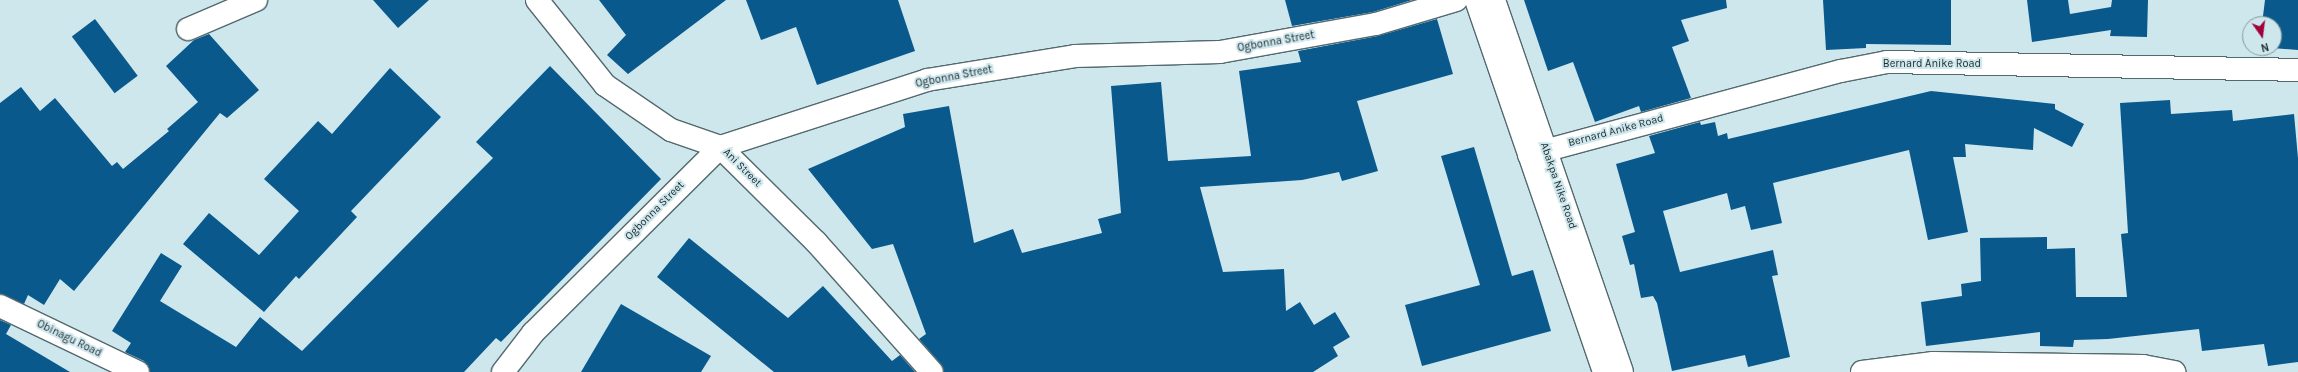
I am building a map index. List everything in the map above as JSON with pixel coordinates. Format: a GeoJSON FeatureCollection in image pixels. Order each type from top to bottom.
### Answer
{"type":"FeatureCollection","features":[{"type":"Feature","properties":{"kind":"street"},"geometry":{"type":"LineString","coordinates":[[188,30],[256,0]]}},
{"type":"Feature","properties":{"kind":"street","name":"Ani Street"},"geometry":{"type":"LineString","coordinates":[[537,0],[605,85],[671,130],[720,147],[816,242],[926,370]]}},
{"type":"Feature","properties":{"kind":"street","name":"Ogbonna Street"},"geometry":{"type":"LineString","coordinates":[[503,372],[532,333],[720,147],[927,80],[1075,56],[1220,52],[1376,24],[1456,0]]}},
{"type":"Feature","properties":{"kind":"street","name":"Abakpa Nike Road"},"geometry":{"type":"LineString","coordinates":[[1476,0],[1622,372]]}},
{"type":"Feature","properties":{"kind":"street","name":"Abakpa Nike Road"},"geometry":{"type":"LineString","coordinates":[[1494,0],[1537,153],[1604,372]]}},
{"type":"Feature","properties":{"kind":"street","name":"Bernard Anike Road"},"geometry":{"type":"LineString","coordinates":[[1537,153],[1841,71],[1887,62],[2298,70]]}},
{"type":"Feature","properties":{"kind":"street","name":"Obinagu Road"},"geometry":{"type":"LineString","coordinates":[[0,306],[138,372]]}},
{"type":"Feature","properties":{"kind":"street"},"geometry":{"type":"LineString","coordinates":[[1862,372],[1933,363],[2143,366],[2174,372]]}},
{"type":"Feature","properties":{"kind":"building"},"geometry":{"type":"Polygon","coordinates":[[[373,0],[429,0],[398,28],[373,0]]]}},
{"type":"Feature","properties":{"kind":"building"},"geometry":{"type":"Polygon","coordinates":[[[599,0],[726,0],[628,74],[607,55],[626,35],[599,0]]]}},
{"type":"Feature","properties":{"kind":"building"},"geometry":{"type":"Polygon","coordinates":[[[746,0],[898,0],[915,51],[817,85],[796,27],[761,40],[746,0]]]}},
{"type":"Feature","properties":{"kind":"building"},"geometry":{"type":"Polygon","coordinates":[[[1285,0],[1412,0],[1373,12],[1292,26],[1285,0]]]}},
{"type":"Feature","properties":{"kind":"building"},"geometry":{"type":"Polygon","coordinates":[[[1524,0],[1726,0],[1727,8],[1681,20],[1689,41],[1672,47],[1691,98],[1641,112],[1639,106],[1595,122],[1573,62],[1548,71],[1524,0]]]}},
{"type":"Feature","properties":{"kind":"building"},"geometry":{"type":"Polygon","coordinates":[[[1823,0],[1951,0],[1951,45],[1866,44],[1866,48],[1826,50],[1823,0]]]}},
{"type":"Feature","properties":{"kind":"building"},"geometry":{"type":"Polygon","coordinates":[[[2027,0],[2068,0],[2070,14],[2111,7],[2112,0],[2148,0],[2147,37],[2110,36],[2111,30],[2032,42],[2027,0]]]}},
{"type":"Feature","properties":{"kind":"building"},"geometry":{"type":"Polygon","coordinates":[[[2265,0],[2298,0],[2298,50],[2282,49],[2282,16],[2263,16],[2265,0]]]}},
{"type":"Feature","properties":{"kind":"building"},"geometry":{"type":"Polygon","coordinates":[[[95,19],[138,76],[115,93],[72,36],[95,19]]]}},
{"type":"Feature","properties":{"kind":"building"},"geometry":{"type":"Polygon","coordinates":[[[1437,19],[1453,74],[1357,101],[1378,171],[1342,181],[1339,172],[1302,180],[1200,187],[1223,272],[1284,269],[1286,311],[1300,302],[1314,325],[1335,312],[1350,337],[1333,347],[1338,356],[1313,372],[944,372],[941,364],[919,339],[926,334],[893,244],[872,249],[808,169],[905,127],[903,114],[949,106],[974,243],[1013,229],[1022,253],[1102,233],[1098,219],[1121,213],[1111,86],[1161,82],[1168,161],[1251,156],[1239,71],[1301,62],[1298,51],[1378,36],[1437,19]]]}},
{"type":"Feature","properties":{"kind":"building"},"geometry":{"type":"Polygon","coordinates":[[[209,34],[259,90],[227,118],[220,113],[74,291],[60,279],[44,305],[28,295],[24,304],[0,294],[0,103],[21,87],[40,111],[55,98],[112,166],[117,162],[123,169],[169,131],[167,129],[198,102],[166,66],[194,40],[209,34]]]}},
{"type":"Feature","properties":{"kind":"building"},"geometry":{"type":"Polygon","coordinates":[[[550,66],[661,179],[501,342],[496,338],[464,372],[150,372],[144,361],[125,352],[131,343],[112,331],[161,253],[182,266],[160,301],[236,347],[260,317],[302,351],[493,158],[476,142],[550,66]]]}},
{"type":"Feature","properties":{"kind":"building"},"geometry":{"type":"Polygon","coordinates":[[[390,68],[441,117],[351,211],[357,217],[299,279],[296,276],[264,312],[183,244],[209,213],[259,255],[299,211],[264,179],[318,121],[332,134],[390,68]]]}},
{"type":"Feature","properties":{"kind":"building"},"geometry":{"type":"Polygon","coordinates":[[[1931,91],[2055,104],[2055,109],[2084,124],[2072,147],[2034,128],[2033,150],[1965,144],[1966,157],[1953,157],[1968,232],[1928,240],[1909,150],[1773,183],[1782,223],[1751,230],[1745,206],[1731,210],[1727,193],[1663,211],[1680,272],[1773,250],[1778,275],[1772,276],[1790,357],[1748,367],[1745,355],[1672,371],[1657,303],[1653,296],[1641,298],[1634,264],[1630,265],[1622,236],[1635,232],[1616,164],[1655,153],[1649,136],[1700,122],[1701,125],[1715,122],[1718,136],[1727,133],[1728,139],[1931,91]]]}},
{"type":"Feature","properties":{"kind":"building"},"geometry":{"type":"Polygon","coordinates":[[[2170,100],[2171,114],[2232,110],[2233,121],[2294,114],[2298,158],[2298,362],[2268,366],[2264,344],[2202,351],[2199,329],[2108,339],[2074,340],[2073,347],[2040,346],[2040,332],[1926,346],[1921,302],[1962,296],[1961,284],[1981,281],[1980,238],[2047,237],[2047,249],[2075,248],[2076,297],[2127,297],[2121,234],[2128,233],[2120,103],[2170,100]]]}},
{"type":"Feature","properties":{"kind":"building"},"geometry":{"type":"Polygon","coordinates":[[[1474,147],[1512,276],[1533,270],[1551,331],[1422,366],[1405,305],[1480,285],[1441,156],[1474,147]]]}},
{"type":"Feature","properties":{"kind":"building"},"geometry":{"type":"Polygon","coordinates":[[[689,238],[788,318],[823,286],[892,361],[900,355],[915,372],[774,372],[657,277],[689,238]]]}},
{"type":"Feature","properties":{"kind":"building"},"geometry":{"type":"Polygon","coordinates":[[[621,304],[711,356],[701,372],[581,372],[621,304]]]}},
{"type":"Feature","properties":{"kind":"building"},"geometry":{"type":"Polygon","coordinates":[[[0,320],[11,325],[6,334],[70,372],[0,372],[0,320]]]}}]}
